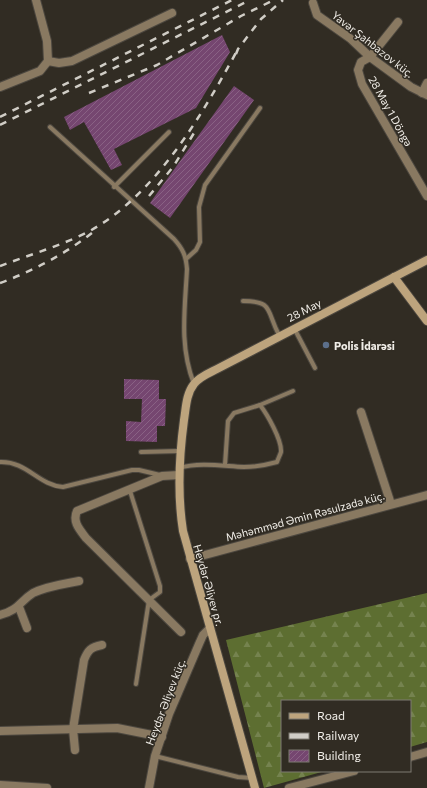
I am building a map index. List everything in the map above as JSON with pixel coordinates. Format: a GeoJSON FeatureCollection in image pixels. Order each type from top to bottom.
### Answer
{"type":"FeatureCollection","features":[{"type":"Feature","properties":{"kind":"main road","name":"28 May"},"geometry":{"type":"LineString","coordinates":[[194,384],[216,369],[294,327],[427,260]]}},
{"type":"Feature","properties":{"kind":"main road"},"geometry":{"type":"LineString","coordinates":[[394,277],[427,322]]}},
{"type":"Feature","properties":{"kind":"main road","name":"Heydər Əliyev pr."},"geometry":{"type":"LineString","coordinates":[[194,384],[187,398],[180,451],[180,515],[190,559],[255,788]]}},
{"type":"Feature","properties":{"kind":"street"},"geometry":{"type":"LineString","coordinates":[[0,87],[40,70],[48,61],[47,41],[36,0]]}},
{"type":"Feature","properties":{"kind":"street","name":"Yavər Şahbazov küç."},"geometry":{"type":"LineString","coordinates":[[313,3],[317,15],[351,39],[370,57],[425,94]]}},
{"type":"Feature","properties":{"kind":"street"},"geometry":{"type":"LineString","coordinates":[[48,61],[59,63],[72,60],[172,13]]}},
{"type":"Feature","properties":{"kind":"street","name":"28 May 1 Döngə"},"geometry":{"type":"LineString","coordinates":[[398,22],[370,57],[362,62],[358,70],[362,84],[427,196]]}},
{"type":"Feature","properties":{"kind":"street"},"geometry":{"type":"LineString","coordinates":[[425,94],[427,83]]}},
{"type":"Feature","properties":{"kind":"street"},"geometry":{"type":"LineString","coordinates":[[361,412],[392,504]]}},
{"type":"Feature","properties":{"kind":"street"},"geometry":{"type":"LineString","coordinates":[[179,471],[162,476],[130,491],[76,511],[74,516],[76,524],[86,538],[182,632]]}},
{"type":"Feature","properties":{"kind":"street","name":"Məhəmməd Əmin Rəsulzadə küç."},"geometry":{"type":"LineString","coordinates":[[190,559],[427,495]]}},
{"type":"Feature","properties":{"kind":"street"},"geometry":{"type":"LineString","coordinates":[[0,615],[19,607],[34,593],[52,586],[79,581]]}},
{"type":"Feature","properties":{"kind":"street"},"geometry":{"type":"LineString","coordinates":[[19,607],[27,628]]}},
{"type":"Feature","properties":{"kind":"street","name":"Heydər Əliyev küç."},"geometry":{"type":"LineString","coordinates":[[149,788],[155,756],[169,714],[188,674],[203,635],[210,628]]}},
{"type":"Feature","properties":{"kind":"street"},"geometry":{"type":"LineString","coordinates":[[75,750],[73,729],[84,660],[92,646],[102,645]]}},
{"type":"Feature","properties":{"kind":"street"},"geometry":{"type":"LineString","coordinates":[[0,731],[31,729],[117,728],[162,737]]}},
{"type":"Feature","properties":{"kind":"street"},"geometry":{"type":"LineString","coordinates":[[411,757],[427,752]]}},
{"type":"Feature","properties":{"kind":"street"},"geometry":{"type":"LineString","coordinates":[[289,788],[350,772]]}},
{"type":"Feature","properties":{"kind":"street"},"geometry":{"type":"LineString","coordinates":[[0,785],[47,788]]}},
{"type":"Feature","properties":{"kind":"lane"},"geometry":{"type":"LineString","coordinates":[[186,259],[196,250],[200,242],[198,207],[205,185],[260,108]]}},
{"type":"Feature","properties":{"kind":"lane"},"geometry":{"type":"LineString","coordinates":[[50,127],[114,187],[174,239],[182,249],[186,259],[183,341],[187,366],[194,384]]}},
{"type":"Feature","properties":{"kind":"lane"},"geometry":{"type":"LineString","coordinates":[[114,187],[169,132]]}},
{"type":"Feature","properties":{"kind":"lane"},"geometry":{"type":"LineString","coordinates":[[243,301],[259,301],[266,305],[279,335]]}},
{"type":"Feature","properties":{"kind":"lane"},"geometry":{"type":"LineString","coordinates":[[294,327],[315,368]]}},
{"type":"Feature","properties":{"kind":"lane"},"geometry":{"type":"LineString","coordinates":[[226,465],[228,421],[234,413],[260,405],[293,391]]}},
{"type":"Feature","properties":{"kind":"lane"},"geometry":{"type":"LineString","coordinates":[[179,471],[192,464],[202,466],[259,466],[277,462],[281,452],[268,414],[260,405]]}},
{"type":"Feature","properties":{"kind":"lane"},"geometry":{"type":"LineString","coordinates":[[140,452],[180,451]]}},
{"type":"Feature","properties":{"kind":"lane"},"geometry":{"type":"LineString","coordinates":[[0,462],[20,465],[52,486],[63,487],[132,470],[139,470],[162,476]]}},
{"type":"Feature","properties":{"kind":"lane"},"geometry":{"type":"LineString","coordinates":[[130,491],[160,586],[160,592],[149,600],[136,684]]}},
{"type":"Feature","properties":{"kind":"lane"},"geometry":{"type":"LineString","coordinates":[[155,756],[238,777],[252,778]]}},
{"type":"Feature","properties":{"kind":"green space"},"geometry":{"type":"Polygon","coordinates":[[[427,593],[427,742],[411,747],[411,700],[281,700],[281,772],[321,772],[264,788],[226,640],[427,593]]]}},
{"type":"Feature","properties":{"kind":"building"},"geometry":{"type":"Polygon","coordinates":[[[222,35],[230,52],[196,108],[114,149],[122,165],[111,170],[84,122],[70,130],[64,117],[222,35]]]}},
{"type":"Feature","properties":{"kind":"building"},"geometry":{"type":"Polygon","coordinates":[[[234,86],[254,100],[170,218],[150,203],[234,86]]]}},
{"type":"Feature","properties":{"kind":"building"},"geometry":{"type":"Polygon","coordinates":[[[124,379],[159,380],[159,399],[166,399],[165,426],[157,426],[157,442],[126,441],[126,421],[141,422],[142,399],[124,399],[124,379]]]}},
{"type":"Feature","properties":{"kind":"railway"},"geometry":{"type":"LineString","coordinates":[[0,117],[232,0]]}},
{"type":"Feature","properties":{"kind":"railway"},"geometry":{"type":"LineString","coordinates":[[0,125],[250,0]]}},
{"type":"Feature","properties":{"kind":"railway"},"geometry":{"type":"LineString","coordinates":[[89,93],[157,65],[241,16],[274,0]]}},
{"type":"Feature","properties":{"kind":"railway"},"geometry":{"type":"LineString","coordinates":[[236,54],[238,49],[261,19],[283,0]]}},
{"type":"Feature","properties":{"kind":"railway"},"geometry":{"type":"LineString","coordinates":[[0,266],[88,232],[112,216],[135,197],[156,175],[193,126],[238,49]]}},
{"type":"Feature","properties":{"kind":"railway"},"geometry":{"type":"LineString","coordinates":[[149,196],[173,167],[194,133]]}},
{"type":"Feature","properties":{"kind":"railway"},"geometry":{"type":"LineString","coordinates":[[0,283],[48,261],[71,248],[92,233]]}},
{"type":"Feature","properties":{"kind":"place","name":"Polis İdarəsi"},"geometry":{"type":"Point","coordinates":[326,345]}}]}
